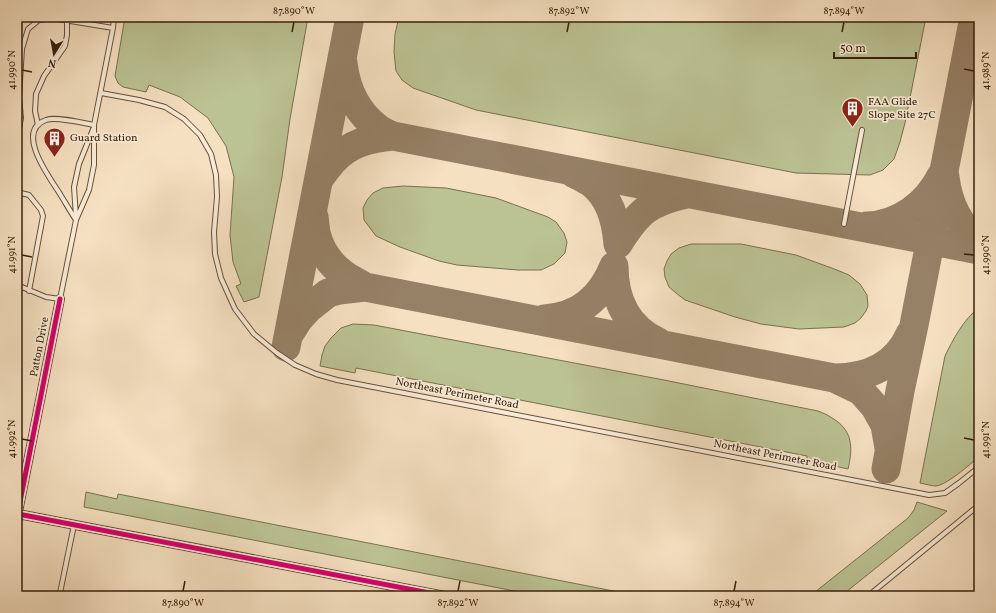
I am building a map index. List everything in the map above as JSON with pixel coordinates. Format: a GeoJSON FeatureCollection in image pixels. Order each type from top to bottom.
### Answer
{"type":"FeatureCollection","features":[{"type":"Feature","properties":{"kind":"street","name":"Patton Drive"},"geometry":{"type":"LineString","coordinates":[[17,515],[60,299]]}},
{"type":"Feature","properties":{"kind":"street"},"geometry":{"type":"LineString","coordinates":[[17,515],[74,524],[427,594],[445,596]]}},
{"type":"Feature","properties":{"kind":"lane","name":"Patton Drive"},"geometry":{"type":"LineString","coordinates":[[76,220],[74,187],[79,164],[94,125],[114,17]]}},
{"type":"Feature","properties":{"kind":"lane"},"geometry":{"type":"LineString","coordinates":[[17,139],[21,118],[18,99],[22,49],[28,29],[39,20],[52,18],[113,28]]}},
{"type":"Feature","properties":{"kind":"lane"},"geometry":{"type":"LineString","coordinates":[[38,125],[35,111],[36,94],[44,76],[65,46],[67,20]]}},
{"type":"Feature","properties":{"kind":"lane","name":"Northeast Perimeter Road"},"geometry":{"type":"LineString","coordinates":[[101,93],[165,107],[184,119],[200,135],[211,154],[216,175],[217,196],[214,232],[215,254],[221,278],[235,309],[254,334],[277,354],[295,365],[316,374],[337,380],[929,495],[945,493],[979,467]]}},
{"type":"Feature","properties":{"kind":"lane"},"geometry":{"type":"LineString","coordinates":[[76,220],[36,155],[33,142],[34,132],[38,125],[46,120],[54,118],[94,125]]}},
{"type":"Feature","properties":{"kind":"lane","name":"Patton Drive"},"geometry":{"type":"LineString","coordinates":[[60,299],[76,220],[89,190],[94,165],[94,125]]}},
{"type":"Feature","properties":{"kind":"lane"},"geometry":{"type":"LineString","coordinates":[[844,224],[862,130]]}},
{"type":"Feature","properties":{"kind":"lane"},"geometry":{"type":"LineString","coordinates":[[17,192],[29,195],[41,210],[43,216],[29,291]]}},
{"type":"Feature","properties":{"kind":"lane"},"geometry":{"type":"LineString","coordinates":[[17,285],[46,297],[60,299]]}},
{"type":"Feature","properties":{"kind":"lane"},"geometry":{"type":"LineString","coordinates":[[868,596],[979,505]]}},
{"type":"Feature","properties":{"kind":"lane"},"geometry":{"type":"LineString","coordinates":[[74,524],[60,593],[76,596]]}},
{"type":"Feature","properties":{"kind":"green space"},"geometry":{"type":"Polygon","coordinates":[[[125,17],[308,17],[290,119],[282,177],[259,297],[244,302],[236,286],[241,284],[233,262],[230,235],[234,177],[226,146],[208,118],[180,97],[149,85],[146,92],[123,87],[118,83],[115,76],[125,17]]]}},
{"type":"Feature","properties":{"kind":"green space"},"geometry":{"type":"Polygon","coordinates":[[[399,17],[926,17],[905,123],[894,159],[883,170],[870,175],[796,173],[476,110],[413,88],[402,80],[396,71],[394,52],[395,34],[399,17]]]}},
{"type":"Feature","properties":{"kind":"green space"},"geometry":{"type":"Polygon","coordinates":[[[403,186],[446,188],[496,198],[548,217],[556,222],[564,233],[567,242],[565,253],[554,264],[541,270],[518,270],[457,265],[439,261],[400,247],[376,236],[364,220],[363,208],[373,193],[383,188],[403,186]]]}},
{"type":"Feature","properties":{"kind":"green space"},"geometry":{"type":"Polygon","coordinates":[[[691,244],[741,244],[796,255],[849,275],[860,284],[867,295],[868,306],[861,318],[855,323],[844,327],[799,329],[761,324],[685,300],[669,287],[664,269],[671,254],[679,248],[691,244]]]}},
{"type":"Feature","properties":{"kind":"green space"},"geometry":{"type":"Polygon","coordinates":[[[979,308],[979,457],[941,485],[934,486],[920,483],[945,356],[964,323],[979,308]]]}},
{"type":"Feature","properties":{"kind":"green space"},"geometry":{"type":"Polygon","coordinates":[[[353,324],[374,325],[818,411],[839,423],[848,434],[851,454],[848,469],[807,460],[807,456],[356,368],[355,373],[320,366],[325,346],[331,338],[341,328],[353,324]]]}},
{"type":"Feature","properties":{"kind":"green space"},"geometry":{"type":"Polygon","coordinates":[[[86,492],[117,499],[118,494],[639,596],[540,596],[84,507],[86,492]]]}},
{"type":"Feature","properties":{"kind":"green space"},"geometry":{"type":"Polygon","coordinates":[[[917,502],[947,511],[841,596],[810,596],[908,518],[914,510],[917,502]]]}},
{"type":"Feature","properties":{"kind":"taxiway"},"geometry":{"type":"LineString","coordinates":[[286,347],[350,17]]}},
{"type":"Feature","properties":{"kind":"taxiway"},"geometry":{"type":"LineString","coordinates":[[886,469],[974,17]]}},
{"type":"Feature","properties":{"kind":"taxiway"},"geometry":{"type":"LineString","coordinates":[[343,63],[350,91],[359,108],[371,123],[393,136]]}},
{"type":"Feature","properties":{"kind":"taxiway"},"geometry":{"type":"LineString","coordinates":[[320,178],[333,161],[346,150],[361,142],[393,136],[979,250]]}},
{"type":"Feature","properties":{"kind":"taxiway"},"geometry":{"type":"LineString","coordinates":[[573,173],[590,182],[603,195],[614,218],[618,244],[632,224],[646,210],[653,205],[673,197],[686,194]]}},
{"type":"Feature","properties":{"kind":"taxiway"},"geometry":{"type":"LineString","coordinates":[[867,226],[890,222],[911,211],[928,195],[941,176]]}},
{"type":"Feature","properties":{"kind":"taxiway"},"geometry":{"type":"LineString","coordinates":[[945,177],[946,187],[955,213],[965,228],[979,242]]}},
{"type":"Feature","properties":{"kind":"taxiway"},"geometry":{"type":"LineString","coordinates":[[290,333],[299,319],[309,308],[328,293],[339,290],[365,287],[337,269],[329,261],[318,241],[314,217]]}},
{"type":"Feature","properties":{"kind":"taxiway"},"geometry":{"type":"LineString","coordinates":[[544,319],[568,314],[587,304],[602,288],[614,266],[616,290],[624,311],[638,328],[647,336],[658,342]]}},
{"type":"Feature","properties":{"kind":"taxiway"},"geometry":{"type":"LineString","coordinates":[[365,287],[834,378]]}},
{"type":"Feature","properties":{"kind":"taxiway"},"geometry":{"type":"LineString","coordinates":[[889,448],[885,425],[875,407],[861,391],[834,378],[858,376],[880,368],[897,354],[910,334]]}},
{"type":"Feature","properties":{"kind":"cycle path"},"geometry":{"type":"LineString","coordinates":[[17,517],[60,299]]}},
{"type":"Feature","properties":{"kind":"cycle path"},"geometry":{"type":"LineString","coordinates":[[18,514],[445,596]]}},
{"type":"Feature","properties":{"kind":"place","name":"FAA Glide Slope Site 27C"},"geometry":{"type":"Point","coordinates":[852,128]}},
{"type":"Feature","properties":{"kind":"place","name":"Guard Station"},"geometry":{"type":"Point","coordinates":[55,158]}}]}
